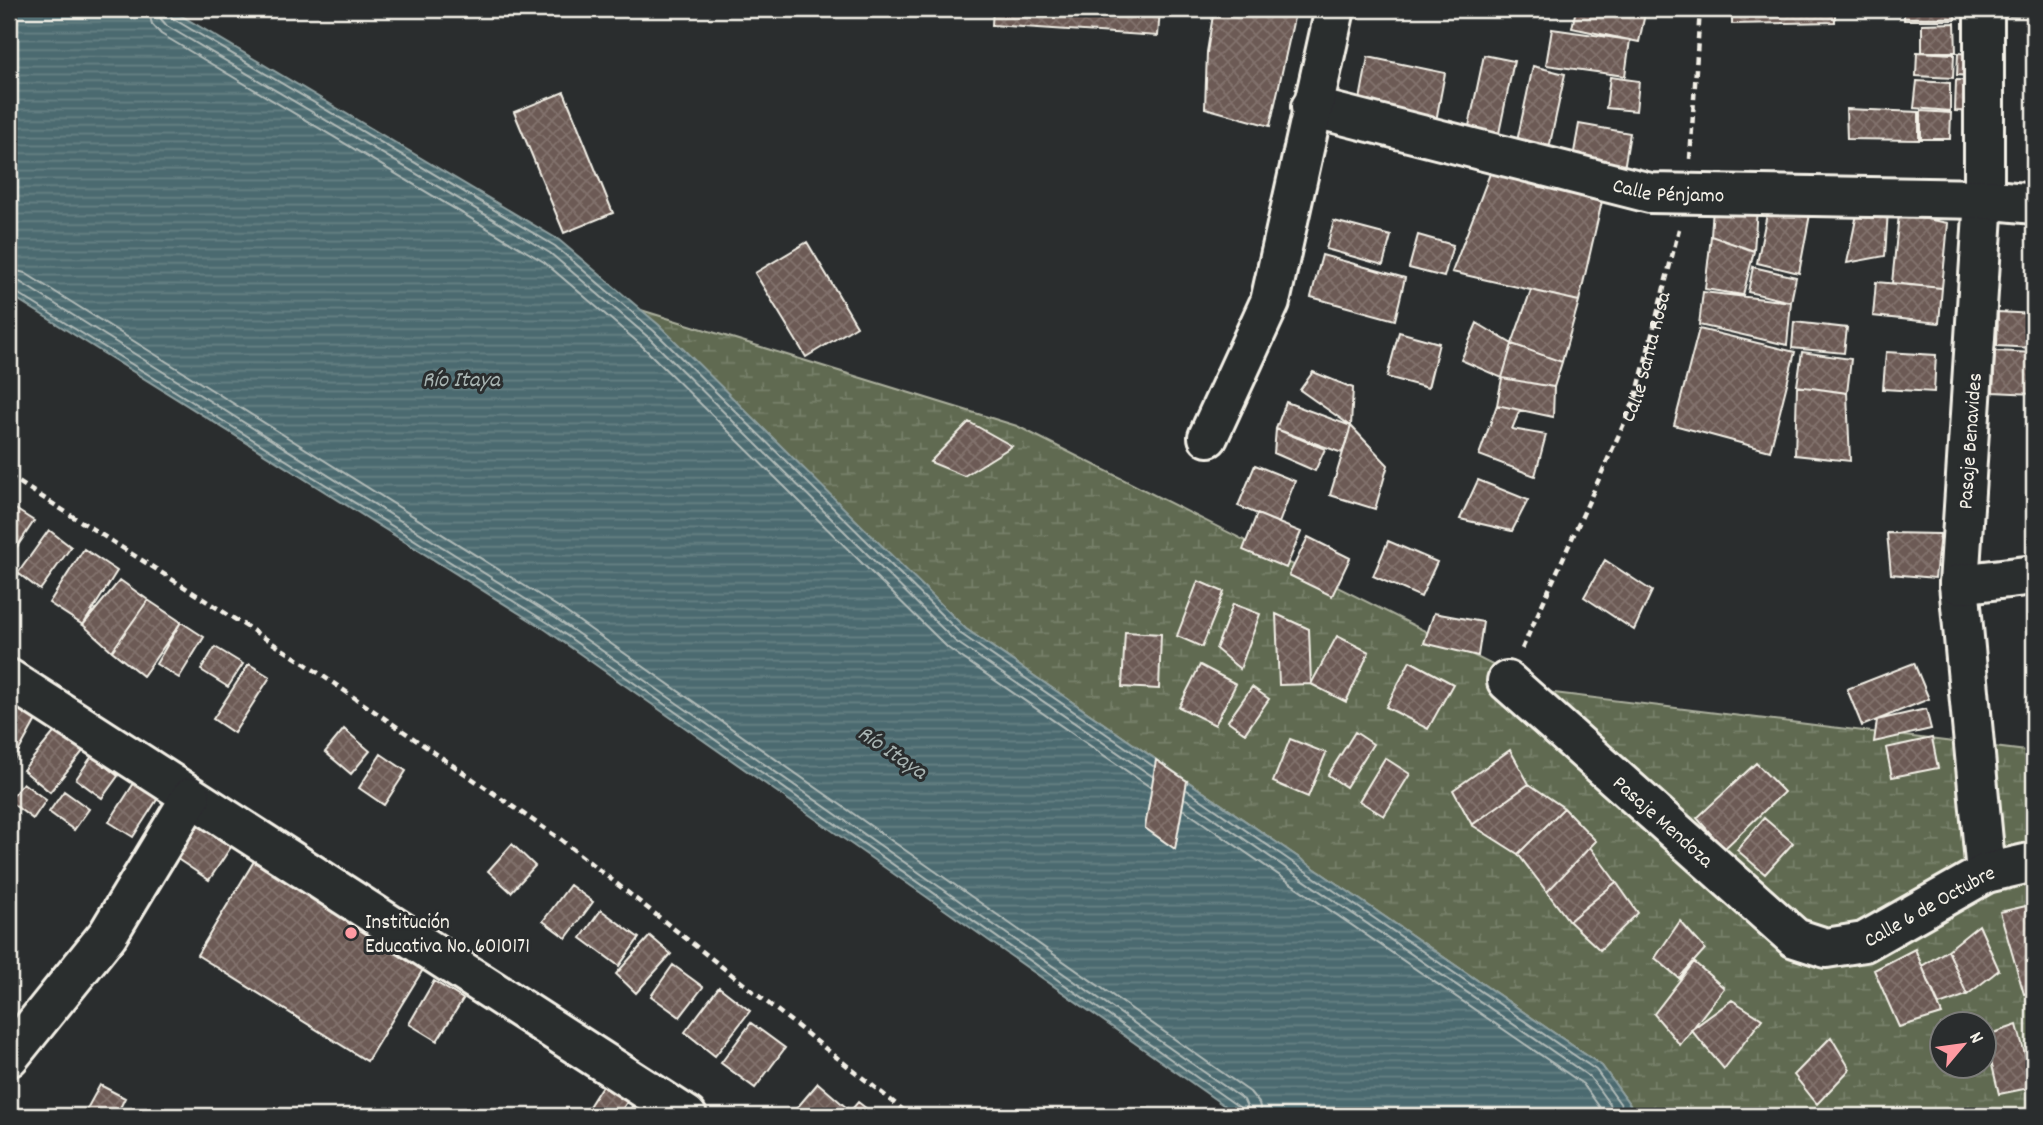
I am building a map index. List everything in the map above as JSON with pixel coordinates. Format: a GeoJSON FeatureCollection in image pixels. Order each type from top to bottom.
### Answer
{"type":"FeatureCollection","features":[{"type":"Feature","properties":{"kind":"street"},"geometry":{"type":"LineString","coordinates":[[1208,438],[1270,302],[1311,107],[1335,9]]}},
{"type":"Feature","properties":{"kind":"street","name":"Pasaje Benavides"},"geometry":{"type":"LineString","coordinates":[[1984,9],[1984,199],[1959,584],[1986,873]]}},
{"type":"Feature","properties":{"kind":"street","name":"Calle Pénjamo"},"geometry":{"type":"LineString","coordinates":[[1311,107],[1650,193],[1984,199],[2034,204]]}},
{"type":"Feature","properties":{"kind":"street"},"geometry":{"type":"LineString","coordinates":[[1959,584],[2034,575]]}},
{"type":"Feature","properties":{"kind":"street"},"geometry":{"type":"LineString","coordinates":[[9,679],[687,1116]]}},
{"type":"Feature","properties":{"kind":"street","name":"Pasaje Mendoza"},"geometry":{"type":"LineString","coordinates":[[1507,681],[1795,938],[1826,948]]}},
{"type":"Feature","properties":{"kind":"street"},"geometry":{"type":"LineString","coordinates":[[9,1057],[108,934],[191,797]]}},
{"type":"Feature","properties":{"kind":"street","name":"Calle 6 de Octubre"},"geometry":{"type":"LineString","coordinates":[[1826,948],[1864,942],[1986,873],[2034,862]]}},
{"type":"Feature","properties":{"kind":"path","name":"Calle Santa Rosa"},"geometry":{"type":"LineString","coordinates":[[1507,681],[1636,397],[1688,193],[1700,9]]}},
{"type":"Feature","properties":{"kind":"path"},"geometry":{"type":"LineString","coordinates":[[9,476],[304,663],[560,839],[911,1116]]}},
{"type":"Feature","properties":{"kind":"green space"},"geometry":{"type":"Polygon","coordinates":[[[641,310],[1017,426],[1546,692],[2034,752],[2034,1116],[1638,1116],[1602,1066],[966,629],[641,310]]]}},
{"type":"Feature","properties":{"kind":"water","name":"Río Itaya"},"geometry":{"type":"Polygon","coordinates":[[[9,9],[170,9],[559,240],[659,325],[966,629],[1602,1066],[1638,1116],[1239,1116],[546,630],[9,294],[9,9]]]}},
{"type":"Feature","properties":{"kind":"building"},"geometry":{"type":"Polygon","coordinates":[[[993,9],[1160,9],[1158,36],[992,25],[993,9]]]}},
{"type":"Feature","properties":{"kind":"building"},"geometry":{"type":"Polygon","coordinates":[[[1214,9],[1296,9],[1270,126],[1205,108],[1207,52],[1214,9]]]}},
{"type":"Feature","properties":{"kind":"building"},"geometry":{"type":"Polygon","coordinates":[[[1576,9],[1646,9],[1639,42],[1572,28],[1576,9]]]}},
{"type":"Feature","properties":{"kind":"building"},"geometry":{"type":"Polygon","coordinates":[[[1732,9],[1835,9],[1835,22],[1732,24],[1732,9]]]}},
{"type":"Feature","properties":{"kind":"building"},"geometry":{"type":"Polygon","coordinates":[[[1904,9],[1955,9],[1955,20],[1904,20],[1904,9]]]}},
{"type":"Feature","properties":{"kind":"building"},"geometry":{"type":"Polygon","coordinates":[[[2011,9],[2034,9],[2034,14],[2010,16],[2011,9]]]}},
{"type":"Feature","properties":{"kind":"building"},"geometry":{"type":"Polygon","coordinates":[[[1955,23],[1956,52],[1922,52],[1922,24],[1955,23]]]}},
{"type":"Feature","properties":{"kind":"building"},"geometry":{"type":"Polygon","coordinates":[[[1552,29],[1630,40],[1625,76],[1546,65],[1552,29]]]}},
{"type":"Feature","properties":{"kind":"building"},"geometry":{"type":"Polygon","coordinates":[[[1917,52],[1954,54],[1953,78],[1916,76],[1917,52]]]}},
{"type":"Feature","properties":{"kind":"building"},"geometry":{"type":"Polygon","coordinates":[[[1958,53],[1983,55],[1982,77],[1957,75],[1958,53]]]}},
{"type":"Feature","properties":{"kind":"building"},"geometry":{"type":"Polygon","coordinates":[[[1484,55],[1514,61],[1498,138],[1468,131],[1484,55]]]}},
{"type":"Feature","properties":{"kind":"building"},"geometry":{"type":"Polygon","coordinates":[[[1368,57],[1445,73],[1436,121],[1359,105],[1368,57]]]}},
{"type":"Feature","properties":{"kind":"building"},"geometry":{"type":"Polygon","coordinates":[[[1533,66],[1565,74],[1548,153],[1516,146],[1533,66]]]}},
{"type":"Feature","properties":{"kind":"building"},"geometry":{"type":"Polygon","coordinates":[[[1610,77],[1639,81],[1636,111],[1606,108],[1610,77]]]}},
{"type":"Feature","properties":{"kind":"building"},"geometry":{"type":"Polygon","coordinates":[[[1956,80],[1981,81],[1981,112],[1955,111],[1956,80]]]}},
{"type":"Feature","properties":{"kind":"building"},"geometry":{"type":"Polygon","coordinates":[[[1917,81],[1950,83],[1950,111],[1914,108],[1917,81]]]}},
{"type":"Feature","properties":{"kind":"building"},"geometry":{"type":"Polygon","coordinates":[[[564,92],[613,213],[564,233],[514,112],[564,92]]]}},
{"type":"Feature","properties":{"kind":"building"},"geometry":{"type":"Polygon","coordinates":[[[1846,109],[1919,112],[1919,140],[1847,139],[1846,109]]]}},
{"type":"Feature","properties":{"kind":"building"},"geometry":{"type":"Polygon","coordinates":[[[1921,111],[1951,113],[1950,139],[1921,139],[1921,111]]]}},
{"type":"Feature","properties":{"kind":"building"},"geometry":{"type":"Polygon","coordinates":[[[1579,124],[1630,133],[1622,181],[1573,158],[1579,124]]]}},
{"type":"Feature","properties":{"kind":"building"},"geometry":{"type":"Polygon","coordinates":[[[1491,171],[1603,197],[1579,301],[1452,272],[1491,171]]]}},
{"type":"Feature","properties":{"kind":"building"},"geometry":{"type":"Polygon","coordinates":[[[1713,208],[1757,208],[1754,251],[1711,236],[1713,208]]]}},
{"type":"Feature","properties":{"kind":"building"},"geometry":{"type":"Polygon","coordinates":[[[1768,209],[1811,209],[1799,273],[1757,263],[1768,209]]]}},
{"type":"Feature","properties":{"kind":"building"},"geometry":{"type":"Polygon","coordinates":[[[1858,209],[1888,210],[1885,256],[1847,263],[1858,209]]]}},
{"type":"Feature","properties":{"kind":"building"},"geometry":{"type":"Polygon","coordinates":[[[1899,214],[1948,223],[1942,288],[1892,283],[1899,214]]]}},
{"type":"Feature","properties":{"kind":"building"},"geometry":{"type":"Polygon","coordinates":[[[1334,221],[1391,236],[1383,265],[1326,249],[1334,221]]]}},
{"type":"Feature","properties":{"kind":"building"},"geometry":{"type":"Polygon","coordinates":[[[1418,235],[1453,245],[1444,277],[1409,268],[1418,235]]]}},
{"type":"Feature","properties":{"kind":"building"},"geometry":{"type":"Polygon","coordinates":[[[1711,236],[1754,251],[1743,295],[1705,289],[1711,236]]]}},
{"type":"Feature","properties":{"kind":"building"},"geometry":{"type":"Polygon","coordinates":[[[807,242],[857,326],[806,357],[755,273],[807,242]]]}},
{"type":"Feature","properties":{"kind":"building"},"geometry":{"type":"Polygon","coordinates":[[[1322,255],[1405,278],[1395,320],[1311,297],[1322,255]]]}},
{"type":"Feature","properties":{"kind":"building"},"geometry":{"type":"Polygon","coordinates":[[[1753,267],[1796,277],[1791,302],[1748,292],[1753,267]]]}},
{"type":"Feature","properties":{"kind":"building"},"geometry":{"type":"Polygon","coordinates":[[[1876,282],[1942,288],[1939,323],[1873,316],[1876,282]]]}},
{"type":"Feature","properties":{"kind":"building"},"geometry":{"type":"Polygon","coordinates":[[[1531,290],[1579,301],[1562,362],[1512,344],[1531,290]]]}},
{"type":"Feature","properties":{"kind":"building"},"geometry":{"type":"Polygon","coordinates":[[[1703,292],[1791,302],[1787,345],[1699,325],[1703,292]]]}},
{"type":"Feature","properties":{"kind":"building"},"geometry":{"type":"Polygon","coordinates":[[[1998,312],[2034,314],[2034,348],[1997,346],[1998,312]]]}},
{"type":"Feature","properties":{"kind":"building"},"geometry":{"type":"Polygon","coordinates":[[[1794,322],[1847,328],[1844,353],[1792,348],[1794,322]]]}},
{"type":"Feature","properties":{"kind":"building"},"geometry":{"type":"Polygon","coordinates":[[[1477,323],[1512,344],[1502,378],[1461,360],[1477,323]]]}},
{"type":"Feature","properties":{"kind":"building"},"geometry":{"type":"Polygon","coordinates":[[[1699,329],[1795,352],[1770,451],[1674,425],[1699,329]]]}},
{"type":"Feature","properties":{"kind":"building"},"geometry":{"type":"Polygon","coordinates":[[[1399,332],[1439,343],[1428,388],[1387,377],[1399,332]]]}},
{"type":"Feature","properties":{"kind":"building"},"geometry":{"type":"Polygon","coordinates":[[[1512,344],[1562,362],[1554,387],[1502,378],[1512,344]]]}},
{"type":"Feature","properties":{"kind":"building"},"geometry":{"type":"Polygon","coordinates":[[[1995,351],[2034,353],[2034,394],[1993,392],[1995,351]]]}},
{"type":"Feature","properties":{"kind":"building"},"geometry":{"type":"Polygon","coordinates":[[[1802,352],[1851,359],[1847,393],[1797,386],[1802,352]]]}},
{"type":"Feature","properties":{"kind":"building"},"geometry":{"type":"Polygon","coordinates":[[[1886,352],[1936,355],[1934,392],[1883,389],[1886,352]]]}},
{"type":"Feature","properties":{"kind":"building"},"geometry":{"type":"Polygon","coordinates":[[[1313,372],[1353,388],[1351,426],[1300,390],[1313,372]]]}},
{"type":"Feature","properties":{"kind":"building"},"geometry":{"type":"Polygon","coordinates":[[[1502,378],[1554,387],[1553,417],[1497,405],[1502,378]]]}},
{"type":"Feature","properties":{"kind":"building"},"geometry":{"type":"Polygon","coordinates":[[[1797,386],[1847,393],[1850,461],[1795,455],[1797,386]]]}},
{"type":"Feature","properties":{"kind":"building"},"geometry":{"type":"Polygon","coordinates":[[[1286,402],[1351,426],[1342,453],[1276,429],[1286,402]]]}},
{"type":"Feature","properties":{"kind":"building"},"geometry":{"type":"Polygon","coordinates":[[[1497,405],[1520,410],[1512,429],[1546,435],[1535,476],[1479,455],[1497,405]]]}},
{"type":"Feature","properties":{"kind":"building"},"geometry":{"type":"Polygon","coordinates":[[[969,422],[1012,446],[964,476],[930,462],[969,422]]]}},
{"type":"Feature","properties":{"kind":"building"},"geometry":{"type":"Polygon","coordinates":[[[1351,426],[1388,465],[1375,509],[1330,495],[1351,426]]]}},
{"type":"Feature","properties":{"kind":"building"},"geometry":{"type":"Polygon","coordinates":[[[1276,429],[1325,449],[1315,471],[1274,453],[1276,429]]]}},
{"type":"Feature","properties":{"kind":"building"},"geometry":{"type":"Polygon","coordinates":[[[1255,465],[1295,481],[1279,523],[1238,506],[1255,465]]]}},
{"type":"Feature","properties":{"kind":"building"},"geometry":{"type":"Polygon","coordinates":[[[1478,480],[1528,500],[1512,531],[1460,519],[1478,480]]]}},
{"type":"Feature","properties":{"kind":"building"},"geometry":{"type":"Polygon","coordinates":[[[9,505],[34,521],[9,559],[9,505]]]}},
{"type":"Feature","properties":{"kind":"building"},"geometry":{"type":"Polygon","coordinates":[[[1257,514],[1301,532],[1286,568],[1243,550],[1257,514]]]}},
{"type":"Feature","properties":{"kind":"building"},"geometry":{"type":"Polygon","coordinates":[[[49,530],[71,547],[40,590],[18,573],[49,530]]]}},
{"type":"Feature","properties":{"kind":"building"},"geometry":{"type":"Polygon","coordinates":[[[1887,533],[1940,534],[1935,578],[1891,574],[1887,533]]]}},
{"type":"Feature","properties":{"kind":"building"},"geometry":{"type":"Polygon","coordinates":[[[1308,537],[1350,558],[1332,596],[1289,575],[1308,537]]]}},
{"type":"Feature","properties":{"kind":"building"},"geometry":{"type":"Polygon","coordinates":[[[1388,541],[1437,562],[1421,597],[1373,576],[1388,541]]]}},
{"type":"Feature","properties":{"kind":"building"},"geometry":{"type":"Polygon","coordinates":[[[84,549],[117,571],[83,625],[49,603],[84,549]]]}},
{"type":"Feature","properties":{"kind":"building"},"geometry":{"type":"Polygon","coordinates":[[[1605,560],[1652,591],[1634,630],[1584,597],[1605,560]]]}},
{"type":"Feature","properties":{"kind":"building"},"geometry":{"type":"Polygon","coordinates":[[[120,580],[148,600],[112,651],[83,625],[120,580]]]}},
{"type":"Feature","properties":{"kind":"building"},"geometry":{"type":"Polygon","coordinates":[[[1198,581],[1224,592],[1202,647],[1177,636],[1198,581]]]}},
{"type":"Feature","properties":{"kind":"building"},"geometry":{"type":"Polygon","coordinates":[[[148,600],[181,622],[143,676],[112,651],[148,600]]]}},
{"type":"Feature","properties":{"kind":"building"},"geometry":{"type":"Polygon","coordinates":[[[1233,604],[1260,614],[1240,669],[1216,649],[1233,604]]]}},
{"type":"Feature","properties":{"kind":"building"},"geometry":{"type":"Polygon","coordinates":[[[1434,613],[1483,622],[1478,656],[1424,643],[1434,613]]]}},
{"type":"Feature","properties":{"kind":"building"},"geometry":{"type":"Polygon","coordinates":[[[1276,614],[1309,629],[1311,684],[1279,685],[1276,614]]]}},
{"type":"Feature","properties":{"kind":"building"},"geometry":{"type":"Polygon","coordinates":[[[181,622],[204,637],[179,678],[156,664],[181,622]]]}},
{"type":"Feature","properties":{"kind":"building"},"geometry":{"type":"Polygon","coordinates":[[[1125,632],[1161,634],[1159,689],[1122,687],[1125,632]]]}},
{"type":"Feature","properties":{"kind":"building"},"geometry":{"type":"Polygon","coordinates":[[[1337,636],[1369,652],[1346,702],[1311,684],[1337,636]]]}},
{"type":"Feature","properties":{"kind":"building"},"geometry":{"type":"Polygon","coordinates":[[[215,647],[243,664],[228,687],[201,670],[215,647]]]}},
{"type":"Feature","properties":{"kind":"building"},"geometry":{"type":"Polygon","coordinates":[[[1410,661],[1453,684],[1428,729],[1386,707],[1410,661]]]}},
{"type":"Feature","properties":{"kind":"building"},"geometry":{"type":"Polygon","coordinates":[[[1914,663],[1929,699],[1862,726],[1847,689],[1914,663]]]}},
{"type":"Feature","properties":{"kind":"building"},"geometry":{"type":"Polygon","coordinates":[[[249,664],[270,677],[234,733],[213,719],[249,664]]]}},
{"type":"Feature","properties":{"kind":"building"},"geometry":{"type":"Polygon","coordinates":[[[1200,665],[1236,684],[1215,725],[1179,707],[1200,665]]]}},
{"type":"Feature","properties":{"kind":"building"},"geometry":{"type":"Polygon","coordinates":[[[1252,687],[1269,699],[1245,733],[1228,721],[1252,687]]]}},
{"type":"Feature","properties":{"kind":"building"},"geometry":{"type":"Polygon","coordinates":[[[15,705],[37,718],[12,763],[9,761],[9,717],[15,705]]]}},
{"type":"Feature","properties":{"kind":"building"},"geometry":{"type":"Polygon","coordinates":[[[1926,709],[1931,729],[1874,742],[1877,720],[1926,709]]]}},
{"type":"Feature","properties":{"kind":"building"},"geometry":{"type":"Polygon","coordinates":[[[57,729],[84,750],[50,792],[23,770],[57,729]]]}},
{"type":"Feature","properties":{"kind":"building"},"geometry":{"type":"Polygon","coordinates":[[[344,729],[370,751],[351,774],[325,752],[344,729]]]}},
{"type":"Feature","properties":{"kind":"building"},"geometry":{"type":"Polygon","coordinates":[[[1355,732],[1373,744],[1346,787],[1328,775],[1355,732]]]}},
{"type":"Feature","properties":{"kind":"building"},"geometry":{"type":"Polygon","coordinates":[[[1932,738],[1938,768],[1892,777],[1886,748],[1932,738]]]}},
{"type":"Feature","properties":{"kind":"building"},"geometry":{"type":"Polygon","coordinates":[[[1290,739],[1326,753],[1308,797],[1273,782],[1290,739]]]}},
{"type":"Feature","properties":{"kind":"building"},"geometry":{"type":"Polygon","coordinates":[[[1510,750],[1529,784],[1472,825],[1453,790],[1510,750]]]}},
{"type":"Feature","properties":{"kind":"building"},"geometry":{"type":"Polygon","coordinates":[[[381,754],[406,771],[384,805],[359,788],[381,754]]]}},
{"type":"Feature","properties":{"kind":"building"},"geometry":{"type":"Polygon","coordinates":[[[92,756],[118,776],[102,798],[76,779],[92,756]]]}},
{"type":"Feature","properties":{"kind":"building"},"geometry":{"type":"Polygon","coordinates":[[[1385,758],[1410,774],[1384,816],[1359,801],[1385,758]]]}},
{"type":"Feature","properties":{"kind":"building"},"geometry":{"type":"Polygon","coordinates":[[[1156,760],[1187,781],[1175,849],[1145,828],[1156,760]]]}},
{"type":"Feature","properties":{"kind":"building"},"geometry":{"type":"Polygon","coordinates":[[[1756,763],[1784,792],[1724,849],[1697,818],[1756,763]]]}},
{"type":"Feature","properties":{"kind":"building"},"geometry":{"type":"Polygon","coordinates":[[[136,780],[160,795],[133,837],[109,822],[136,780]]]}},
{"type":"Feature","properties":{"kind":"building"},"geometry":{"type":"Polygon","coordinates":[[[23,783],[46,800],[33,819],[9,801],[23,783]]]}},
{"type":"Feature","properties":{"kind":"building"},"geometry":{"type":"Polygon","coordinates":[[[1529,784],[1564,808],[1518,854],[1472,825],[1529,784]]]}},
{"type":"Feature","properties":{"kind":"building"},"geometry":{"type":"Polygon","coordinates":[[[64,791],[89,809],[74,830],[49,812],[64,791]]]}},
{"type":"Feature","properties":{"kind":"building"},"geometry":{"type":"Polygon","coordinates":[[[1564,808],[1596,841],[1547,892],[1518,854],[1564,808]]]}},
{"type":"Feature","properties":{"kind":"building"},"geometry":{"type":"Polygon","coordinates":[[[1764,818],[1793,843],[1765,874],[1737,850],[1764,818]]]}},
{"type":"Feature","properties":{"kind":"building"},"geometry":{"type":"Polygon","coordinates":[[[194,823],[231,847],[209,880],[173,856],[194,823]]]}},
{"type":"Feature","properties":{"kind":"building"},"geometry":{"type":"Polygon","coordinates":[[[512,844],[535,866],[511,892],[488,871],[512,844]]]}},
{"type":"Feature","properties":{"kind":"building"},"geometry":{"type":"Polygon","coordinates":[[[1590,847],[1616,882],[1569,921],[1547,892],[1590,847]]]}},
{"type":"Feature","properties":{"kind":"building"},"geometry":{"type":"Polygon","coordinates":[[[256,858],[427,963],[367,1061],[197,955],[256,858]]]}},
{"type":"Feature","properties":{"kind":"building"},"geometry":{"type":"Polygon","coordinates":[[[1616,882],[1638,913],[1600,950],[1569,921],[1616,882]]]}},
{"type":"Feature","properties":{"kind":"building"},"geometry":{"type":"Polygon","coordinates":[[[570,885],[593,902],[566,938],[543,921],[570,885]]]}},
{"type":"Feature","properties":{"kind":"building"},"geometry":{"type":"Polygon","coordinates":[[[2034,900],[2034,930],[2026,906],[2034,900]]]}},
{"type":"Feature","properties":{"kind":"building"},"geometry":{"type":"Polygon","coordinates":[[[2026,906],[2034,934],[2034,992],[2024,994],[2000,912],[2026,906]]]}},
{"type":"Feature","properties":{"kind":"building"},"geometry":{"type":"Polygon","coordinates":[[[601,910],[639,938],[619,966],[581,938],[601,910]]]}},
{"type":"Feature","properties":{"kind":"building"},"geometry":{"type":"Polygon","coordinates":[[[1680,921],[1705,949],[1679,978],[1655,958],[1680,921]]]}},
{"type":"Feature","properties":{"kind":"building"},"geometry":{"type":"Polygon","coordinates":[[[1979,925],[1999,970],[1967,995],[1948,950],[1979,925]]]}},
{"type":"Feature","properties":{"kind":"building"},"geometry":{"type":"Polygon","coordinates":[[[650,936],[671,954],[636,993],[616,974],[650,936]]]}},
{"type":"Feature","properties":{"kind":"building"},"geometry":{"type":"Polygon","coordinates":[[[1915,949],[1940,1010],[1927,1010],[1927,1019],[1899,1027],[1874,970],[1915,949]]]}},
{"type":"Feature","properties":{"kind":"building"},"geometry":{"type":"Polygon","coordinates":[[[1948,950],[1967,995],[1939,1005],[1922,966],[1948,950]]]}},
{"type":"Feature","properties":{"kind":"building"},"geometry":{"type":"Polygon","coordinates":[[[1694,962],[1724,988],[1680,1045],[1654,1014],[1694,962]]]}},
{"type":"Feature","properties":{"kind":"building"},"geometry":{"type":"Polygon","coordinates":[[[673,965],[703,987],[680,1017],[651,996],[673,965]]]}},
{"type":"Feature","properties":{"kind":"building"},"geometry":{"type":"Polygon","coordinates":[[[434,981],[463,999],[437,1041],[409,1024],[434,981]]]}},
{"type":"Feature","properties":{"kind":"building"},"geometry":{"type":"Polygon","coordinates":[[[719,987],[750,1011],[715,1056],[685,1032],[719,987]]]}},
{"type":"Feature","properties":{"kind":"building"},"geometry":{"type":"Polygon","coordinates":[[[1732,1000],[1762,1019],[1724,1069],[1691,1030],[1732,1000]]]}},
{"type":"Feature","properties":{"kind":"building"},"geometry":{"type":"Polygon","coordinates":[[[751,1023],[785,1048],[755,1088],[721,1063],[751,1023]]]}},
{"type":"Feature","properties":{"kind":"building"},"geometry":{"type":"Polygon","coordinates":[[[2017,1025],[2034,1087],[1999,1094],[1996,1080],[1997,1032],[2017,1025]]]}},
{"type":"Feature","properties":{"kind":"building"},"geometry":{"type":"Polygon","coordinates":[[[1831,1037],[1850,1069],[1817,1104],[1794,1075],[1831,1037]]]}},
{"type":"Feature","properties":{"kind":"building"},"geometry":{"type":"Polygon","coordinates":[[[607,1078],[632,1094],[618,1116],[583,1116],[607,1078]]]}},
{"type":"Feature","properties":{"kind":"building"},"geometry":{"type":"Polygon","coordinates":[[[818,1083],[847,1108],[840,1116],[790,1116],[818,1083]]]}},
{"type":"Feature","properties":{"kind":"building"},"geometry":{"type":"Polygon","coordinates":[[[100,1085],[125,1098],[116,1116],[83,1116],[100,1085]]]}},
{"type":"Feature","properties":{"kind":"building"},"geometry":{"type":"Polygon","coordinates":[[[636,1102],[653,1110],[649,1116],[624,1116],[636,1102]]]}},
{"type":"Feature","properties":{"kind":"building"},"geometry":{"type":"Polygon","coordinates":[[[858,1102],[876,1116],[846,1116],[858,1102]]]}},
{"type":"Feature","properties":{"kind":"place","name":"Institución Educativa No. 6010171"},"geometry":{"type":"Point","coordinates":[351,933]}}]}
